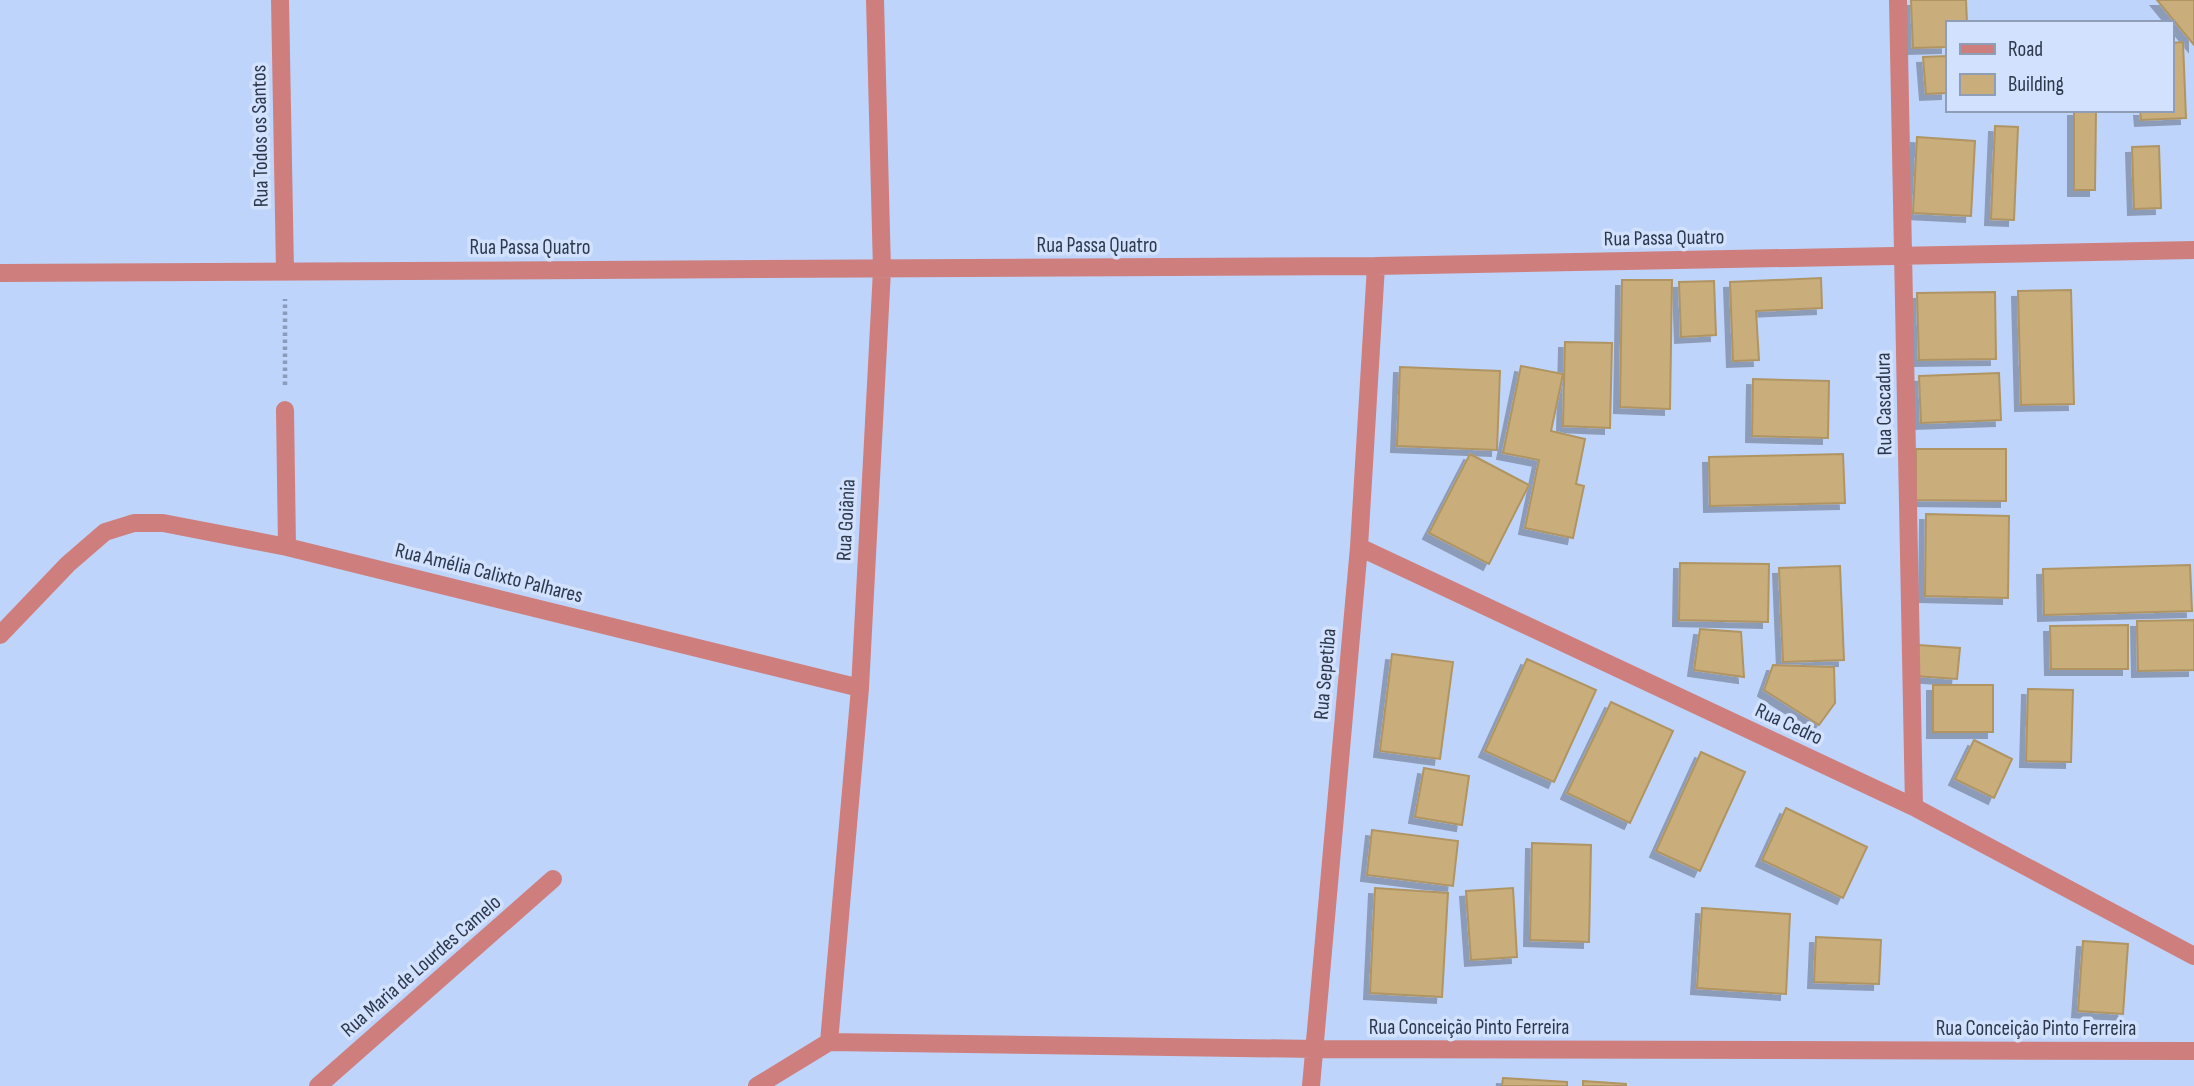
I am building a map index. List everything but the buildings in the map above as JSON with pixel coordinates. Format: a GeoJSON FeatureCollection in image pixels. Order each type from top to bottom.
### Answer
{"type":"FeatureCollection","features":[{"type":"Feature","properties":{"kind":"street","name":"Rua Todos os Santos"},"geometry":{"type":"LineString","coordinates":[[280,0],[285,270]]}},
{"type":"Feature","properties":{"kind":"street","name":"Rua Goiânia"},"geometry":{"type":"LineString","coordinates":[[830,1042],[860,688],[882,270],[875,0]]}},
{"type":"Feature","properties":{"kind":"street","name":"Rua Cascadura"},"geometry":{"type":"LineString","coordinates":[[1898,0],[1914,807]]}},
{"type":"Feature","properties":{"kind":"street","name":"Rua Passa Quatro"},"geometry":{"type":"LineString","coordinates":[[0,273],[1376,266],[2194,250]]}},
{"type":"Feature","properties":{"kind":"street","name":"Rua Sepetiba"},"geometry":{"type":"LineString","coordinates":[[1311,1086],[1359,547],[1376,266]]}},
{"type":"Feature","properties":{"kind":"street"},"geometry":{"type":"LineString","coordinates":[[285,410],[287,547]]}},
{"type":"Feature","properties":{"kind":"street","name":"Rua Amélia Calixto Palhares"},"geometry":{"type":"LineString","coordinates":[[0,635],[68,564],[105,532],[134,523],[163,523],[287,547],[860,688]]}},
{"type":"Feature","properties":{"kind":"street","name":"Rua Cedro"},"geometry":{"type":"LineString","coordinates":[[1359,547],[1914,807],[2194,956]]}},
{"type":"Feature","properties":{"kind":"street","name":"Rua Maria de Lourdes Camelo"},"geometry":{"type":"LineString","coordinates":[[318,1086],[553,879]]}},
{"type":"Feature","properties":{"kind":"street"},"geometry":{"type":"LineString","coordinates":[[757,1086],[830,1042]]}},
{"type":"Feature","properties":{"kind":"street","name":"Rua Conceição Pinto Ferreira"},"geometry":{"type":"LineString","coordinates":[[830,1042],[1315,1049],[2194,1051]]}},
{"type":"Feature","properties":{"kind":"path"},"geometry":{"type":"LineString","coordinates":[[285,270],[285,410]]}}]}
